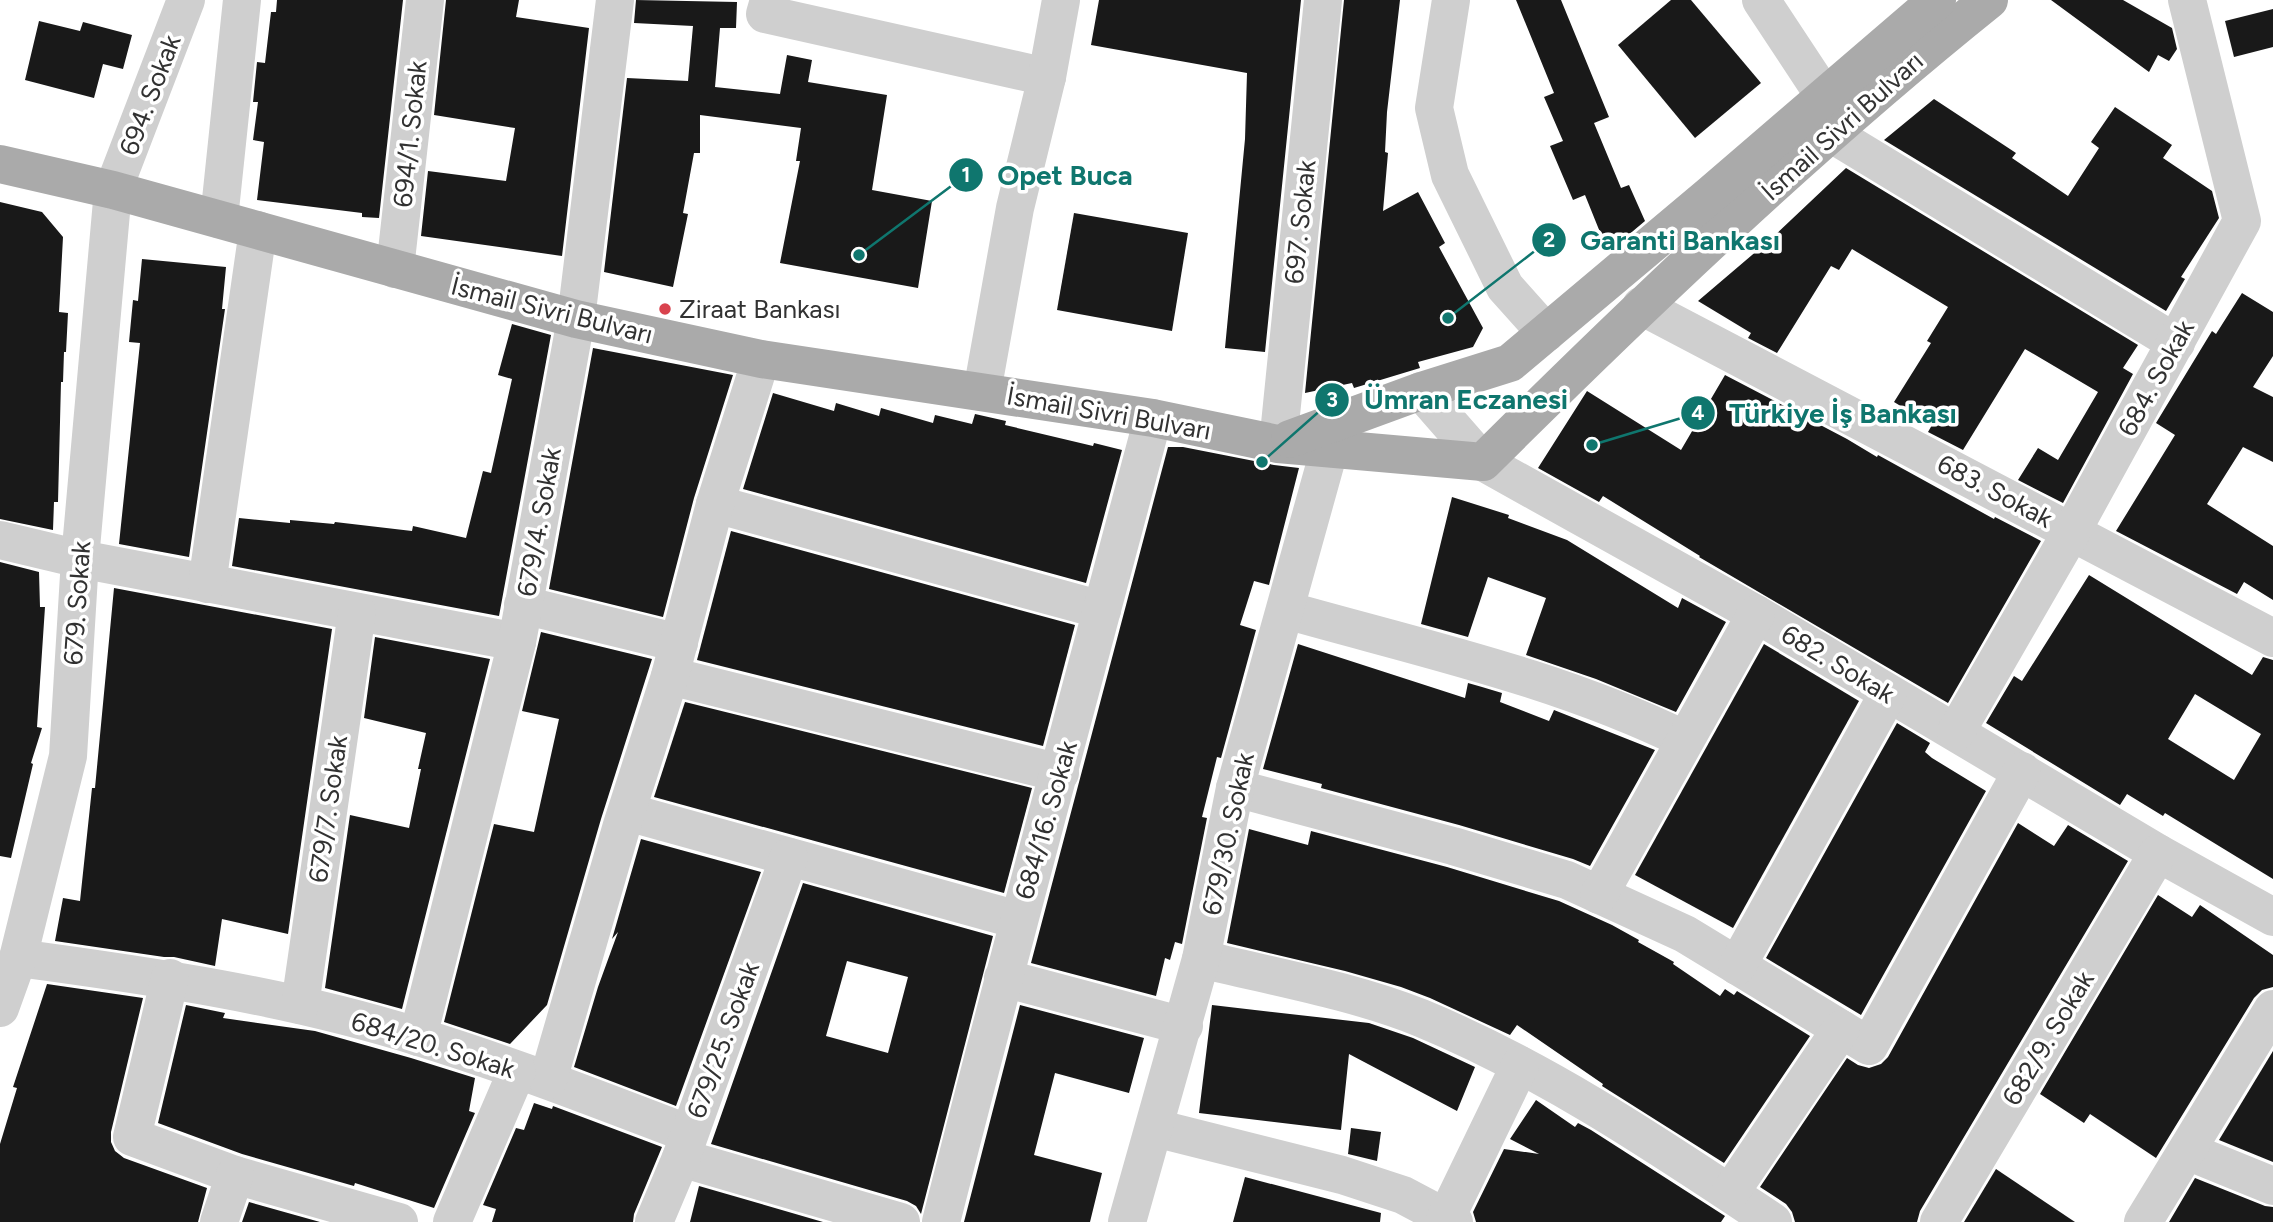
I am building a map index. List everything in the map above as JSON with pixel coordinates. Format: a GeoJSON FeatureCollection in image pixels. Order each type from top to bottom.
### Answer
{"type":"FeatureCollection","features":[{"type":"Feature","properties":{"kind":"main road","name":"İsmail Sivri Bulvarı"},"geometry":{"type":"LineString","coordinates":[[1278,444],[1420,391],[1510,363],[1937,0]]}},
{"type":"Feature","properties":{"kind":"main road","name":"İsmail Sivri Bulvarı"},"geometry":{"type":"LineString","coordinates":[[0,164],[113,190],[576,319],[761,359],[1153,418],[1278,444],[1483,462],[1641,306],[1924,52],[1989,0]]}},
{"type":"Feature","properties":{"kind":"street","name":"694. Sokak"},"geometry":{"type":"LineString","coordinates":[[113,190],[186,0]]}},
{"type":"Feature","properties":{"kind":"street"},"geometry":{"type":"LineString","coordinates":[[219,219],[242,0]]}},
{"type":"Feature","properties":{"kind":"street","name":"694/1. Sokak"},"geometry":{"type":"LineString","coordinates":[[396,269],[425,0]]}},
{"type":"Feature","properties":{"kind":"street","name":"679/4. Sokak"},"geometry":{"type":"LineString","coordinates":[[418,1037],[517,642],[576,319],[615,0]]}},
{"type":"Feature","properties":{"kind":"street"},"geometry":{"type":"LineString","coordinates":[[769,0],[765,14],[1047,77]]}},
{"type":"Feature","properties":{"kind":"street"},"geometry":{"type":"LineString","coordinates":[[982,392],[1015,208],[1047,77],[1061,0]]}},
{"type":"Feature","properties":{"kind":"street","name":"697. Sokak"},"geometry":{"type":"LineString","coordinates":[[1278,444],[1323,0]]}},
{"type":"Feature","properties":{"kind":"street"},"geometry":{"type":"LineString","coordinates":[[1451,0],[1434,108],[1450,175],[1505,287],[1546,332]]}},
{"type":"Feature","properties":{"kind":"street"},"geometry":{"type":"LineString","coordinates":[[1761,0],[1825,97]]}},
{"type":"Feature","properties":{"kind":"street","name":"684. Sokak"},"geometry":{"type":"LineString","coordinates":[[1956,732],[2072,531],[2242,221],[2187,0]]}},
{"type":"Feature","properties":{"kind":"street"},"geometry":{"type":"LineString","coordinates":[[1832,134],[2176,343]]}},
{"type":"Feature","properties":{"kind":"street","name":"679. Sokak"},"geometry":{"type":"LineString","coordinates":[[0,1008],[18,958],[68,755],[80,559],[113,190]]}},
{"type":"Feature","properties":{"kind":"street"},"geometry":{"type":"LineString","coordinates":[[208,584],[258,230]]}},
{"type":"Feature","properties":{"kind":"street","name":"683. Sokak"},"geometry":{"type":"LineString","coordinates":[[1641,306],[2273,638]]}},
{"type":"Feature","properties":{"kind":"street"},"geometry":{"type":"LineString","coordinates":[[452,1222],[532,1075],[627,812],[674,660],[715,504],[761,359]]}},
{"type":"Feature","properties":{"kind":"street","name":"682. Sokak"},"geometry":{"type":"LineString","coordinates":[[1420,391],[1483,462],[1756,614],[2158,853],[2273,917]]}},
{"type":"Feature","properties":{"kind":"street","name":"684/16. Sokak"},"geometry":{"type":"LineString","coordinates":[[941,1222],[1018,920],[1060,773],[1153,418]]}},
{"type":"Feature","properties":{"kind":"street","name":"679/30. Sokak"},"geometry":{"type":"LineString","coordinates":[[1127,1222],[1201,959],[1235,788],[1330,447]]}},
{"type":"Feature","properties":{"kind":"street"},"geometry":{"type":"LineString","coordinates":[[715,504],[1102,610]]}},
{"type":"Feature","properties":{"kind":"street"},"geometry":{"type":"LineString","coordinates":[[0,540],[80,559],[517,642]]}},
{"type":"Feature","properties":{"kind":"street"},"geometry":{"type":"LineString","coordinates":[[523,605],[674,660],[1060,773]]}},
{"type":"Feature","properties":{"kind":"street"},"geometry":{"type":"LineString","coordinates":[[1286,610],[1555,686],[1633,715],[1685,740]]}},
{"type":"Feature","properties":{"kind":"street","name":"679/7. Sokak"},"geometry":{"type":"LineString","coordinates":[[300,1005],[357,612]]}},
{"type":"Feature","properties":{"kind":"street"},"geometry":{"type":"LineString","coordinates":[[1599,895],[1756,614]]}},
{"type":"Feature","properties":{"kind":"street"},"geometry":{"type":"LineString","coordinates":[[1737,966],[1888,694]]}},
{"type":"Feature","properties":{"kind":"street"},"geometry":{"type":"LineString","coordinates":[[1235,788],[1454,846],[1567,880],[1685,934],[1869,1046],[2022,771]]}},
{"type":"Feature","properties":{"kind":"street"},"geometry":{"type":"LineString","coordinates":[[627,812],[1018,920]]}},
{"type":"Feature","properties":{"kind":"street","name":"682/9. Sokak"},"geometry":{"type":"LineString","coordinates":[[1939,1222],[2158,853]]}},
{"type":"Feature","properties":{"kind":"street","name":"679/25. Sokak"},"geometry":{"type":"LineString","coordinates":[[654,1222],[685,1146],[789,857]]}},
{"type":"Feature","properties":{"kind":"street","name":"684/20. Sokak"},"geometry":{"type":"LineString","coordinates":[[18,958],[170,978],[300,1005],[418,1037],[532,1075],[685,1146],[901,1222]]}},
{"type":"Feature","properties":{"kind":"street"},"geometry":{"type":"LineString","coordinates":[[1201,959],[1364,999],[1421,1018],[1520,1065],[1646,1137],[1773,1222]]}},
{"type":"Feature","properties":{"kind":"street"},"geometry":{"type":"LineString","coordinates":[[170,978],[132,1137],[235,1175],[399,1222]]}},
{"type":"Feature","properties":{"kind":"street"},"geometry":{"type":"LineString","coordinates":[[1003,978],[1184,1026]]}},
{"type":"Feature","properties":{"kind":"street"},"geometry":{"type":"LineString","coordinates":[[2143,1222],[2272,1013]]}},
{"type":"Feature","properties":{"kind":"street"},"geometry":{"type":"LineString","coordinates":[[1730,1193],[1841,1029]]}},
{"type":"Feature","properties":{"kind":"street"},"geometry":{"type":"LineString","coordinates":[[1155,1128],[1342,1175],[1403,1195],[1448,1221],[1520,1065]]}},
{"type":"Feature","properties":{"kind":"street"},"geometry":{"type":"LineString","coordinates":[[2187,1151],[2273,1186]]}},
{"type":"Feature","properties":{"kind":"street"},"geometry":{"type":"LineString","coordinates":[[219,1222],[235,1175]]}},
{"type":"Feature","properties":{"kind":"building"},"geometry":{"type":"Polygon","coordinates":[[[277,0],[403,0],[379,218],[362,217],[362,213],[257,200],[264,142],[253,140],[258,102],[253,102],[257,62],[265,63],[271,12],[276,12],[277,0]]]}},
{"type":"Feature","properties":{"kind":"building"},"geometry":{"type":"Polygon","coordinates":[[[446,0],[519,0],[516,17],[589,28],[562,256],[421,236],[428,171],[506,181],[515,128],[434,115],[446,0]]]}},
{"type":"Feature","properties":{"kind":"building"},"geometry":{"type":"Polygon","coordinates":[[[636,0],[737,2],[736,28],[720,28],[715,87],[780,94],[787,55],[812,60],[808,82],[887,95],[872,190],[932,201],[918,288],[780,263],[800,161],[796,161],[801,128],[700,115],[700,153],[694,153],[683,213],[688,214],[673,287],[604,272],[627,78],[688,81],[693,26],[634,23],[636,0]]]}},
{"type":"Feature","properties":{"kind":"building"},"geometry":{"type":"Polygon","coordinates":[[[1099,0],[1301,0],[1265,352],[1225,348],[1245,139],[1247,73],[1091,45],[1099,0]]]}},
{"type":"Feature","properties":{"kind":"building"},"geometry":{"type":"Polygon","coordinates":[[[1344,0],[1400,0],[1387,112],[1385,152],[1388,153],[1383,211],[1418,192],[1445,243],[1439,247],[1483,328],[1473,347],[1418,362],[1420,368],[1354,388],[1352,383],[1305,393],[1344,0]]]}},
{"type":"Feature","properties":{"kind":"building"},"geometry":{"type":"Polygon","coordinates":[[[1516,0],[1561,0],[1609,117],[1594,123],[1621,188],[1629,185],[1645,221],[1608,252],[1585,195],[1573,200],[1550,146],[1563,141],[1544,97],[1554,93],[1516,0]]]}},
{"type":"Feature","properties":{"kind":"building"},"geometry":{"type":"Polygon","coordinates":[[[1671,0],[1691,0],[1761,83],[1695,138],[1618,45],[1671,0]]]}},
{"type":"Feature","properties":{"kind":"building"},"geometry":{"type":"Polygon","coordinates":[[[2051,0],[2123,0],[2172,28],[2177,49],[2169,61],[2158,55],[2149,72],[2051,0]]]}},
{"type":"Feature","properties":{"kind":"building"},"geometry":{"type":"Polygon","coordinates":[[[2273,9],[2273,47],[2234,57],[2225,21],[2273,9]]]}},
{"type":"Feature","properties":{"kind":"building"},"geometry":{"type":"Polygon","coordinates":[[[39,21],[80,31],[83,22],[132,35],[123,69],[103,64],[94,98],[25,80],[39,21]]]}},
{"type":"Feature","properties":{"kind":"building"},"geometry":{"type":"Polygon","coordinates":[[[1934,99],[2016,153],[2012,158],[2068,196],[2099,148],[2091,142],[2115,107],[2172,145],[2163,158],[2212,191],[2219,218],[2181,277],[2185,279],[2166,311],[1884,140],[1934,99]]]}},
{"type":"Feature","properties":{"kind":"building"},"geometry":{"type":"Polygon","coordinates":[[[1846,168],[2138,345],[2123,368],[2133,374],[2063,503],[2018,480],[2038,448],[2058,460],[2098,392],[2025,349],[1963,450],[1928,432],[1932,425],[1894,402],[1931,343],[1927,341],[1948,307],[1852,249],[1839,270],[1831,266],[1777,353],[1748,338],[1751,333],[1698,301],[1772,238],[1846,168]]]}},
{"type":"Feature","properties":{"kind":"building"},"geometry":{"type":"Polygon","coordinates":[[[0,202],[42,212],[63,237],[59,312],[68,313],[61,382],[58,502],[54,502],[53,530],[0,519],[0,202]]]}},
{"type":"Feature","properties":{"kind":"building"},"geometry":{"type":"Polygon","coordinates":[[[1074,213],[1188,233],[1172,331],[1057,310],[1074,213]]]}},
{"type":"Feature","properties":{"kind":"building"},"geometry":{"type":"Polygon","coordinates":[[[142,259],[226,267],[222,309],[225,309],[189,557],[119,544],[140,343],[129,342],[133,300],[138,301],[142,259]]]}},
{"type":"Feature","properties":{"kind":"building"},"geometry":{"type":"Polygon","coordinates":[[[2242,293],[2273,312],[2273,356],[2253,387],[2273,397],[2273,462],[2243,447],[2207,504],[2273,546],[2273,600],[2244,582],[2237,594],[2116,531],[2175,435],[2156,423],[2212,331],[2216,334],[2242,293]]]}},
{"type":"Feature","properties":{"kind":"building"},"geometry":{"type":"Polygon","coordinates":[[[512,324],[551,335],[499,616],[232,566],[239,518],[290,523],[290,520],[335,522],[412,531],[413,526],[466,538],[483,471],[491,473],[512,379],[498,375],[512,324]]]}},
{"type":"Feature","properties":{"kind":"building"},"geometry":{"type":"Polygon","coordinates":[[[593,348],[733,375],[694,498],[663,617],[549,589],[593,348]]]}},
{"type":"Feature","properties":{"kind":"building"},"geometry":{"type":"Polygon","coordinates":[[[1725,375],[1994,519],[1995,517],[2041,541],[1948,703],[1699,557],[1603,496],[1599,502],[1538,468],[1587,391],[1681,450],[1725,375]]]}},
{"type":"Feature","properties":{"kind":"building"},"geometry":{"type":"Polygon","coordinates":[[[773,393],[834,411],[836,403],[879,416],[881,408],[933,423],[935,415],[972,424],[975,414],[1006,421],[1005,425],[1093,446],[1094,443],[1122,450],[1086,583],[743,489],[773,393]]]}},
{"type":"Feature","properties":{"kind":"building"},"geometry":{"type":"Polygon","coordinates":[[[1168,447],[1183,447],[1299,468],[1269,585],[1254,581],[1240,625],[1256,630],[1221,758],[1217,757],[1202,817],[1207,818],[1182,944],[1175,942],[1170,960],[1165,958],[1156,996],[1031,963],[1168,447]]]}},
{"type":"Feature","properties":{"kind":"building"},"geometry":{"type":"Polygon","coordinates":[[[1452,497],[1509,515],[1508,518],[1567,540],[1678,608],[1682,598],[1726,622],[1676,712],[1596,679],[1526,655],[1546,598],[1488,577],[1468,637],[1421,624],[1452,497]]]}},
{"type":"Feature","properties":{"kind":"building"},"geometry":{"type":"Polygon","coordinates":[[[731,531],[1075,625],[1043,746],[697,660],[731,531]]]}},
{"type":"Feature","properties":{"kind":"building"},"geometry":{"type":"Polygon","coordinates":[[[0,562],[39,572],[40,607],[45,607],[37,727],[42,728],[31,763],[33,764],[11,858],[0,856],[0,562]]]}},
{"type":"Feature","properties":{"kind":"building"},"geometry":{"type":"Polygon","coordinates":[[[2089,575],[2252,675],[2263,657],[2273,660],[2273,879],[2165,813],[2163,816],[2127,794],[2120,805],[1986,723],[2014,676],[2022,681],[2089,575]],[[2195,694],[2168,739],[2234,780],[2261,734],[2195,694]]]}},
{"type":"Feature","properties":{"kind":"building"},"geometry":{"type":"Polygon","coordinates":[[[114,588],[332,629],[288,934],[222,919],[215,966],[174,957],[55,941],[63,898],[80,901],[92,788],[95,788],[114,588]]]}},
{"type":"Feature","properties":{"kind":"building"},"geometry":{"type":"Polygon","coordinates":[[[541,632],[652,659],[601,819],[547,1005],[510,1044],[444,1022],[494,824],[534,832],[559,719],[522,711],[541,632]]]}},
{"type":"Feature","properties":{"kind":"building"},"geometry":{"type":"Polygon","coordinates":[[[375,637],[490,659],[402,1009],[325,988],[350,815],[409,828],[421,769],[418,769],[426,733],[364,718],[375,637]]]}},
{"type":"Feature","properties":{"kind":"building"},"geometry":{"type":"Polygon","coordinates":[[[1298,644],[1465,698],[1468,683],[1482,687],[1502,693],[1500,702],[1549,721],[1554,710],[1655,750],[1590,866],[1459,825],[1321,788],[1322,784],[1263,769],[1298,644]]]}},
{"type":"Feature","properties":{"kind":"building"},"geometry":{"type":"Polygon","coordinates":[[[1764,644],[1859,701],[1733,928],[1635,875],[1764,644]]]}},
{"type":"Feature","properties":{"kind":"building"},"geometry":{"type":"Polygon","coordinates":[[[685,702],[1032,788],[1004,893],[654,797],[685,702]]]}},
{"type":"Feature","properties":{"kind":"building"},"geometry":{"type":"Polygon","coordinates":[[[1897,723],[1930,743],[1925,752],[1932,758],[1986,791],[1861,1015],[1766,958],[1897,723]]]}},
{"type":"Feature","properties":{"kind":"building"},"geometry":{"type":"Polygon","coordinates":[[[2018,823],[2054,846],[2068,825],[2128,861],[1920,1211],[1917,1222],[1795,1222],[1786,1204],[1760,1187],[1847,1058],[1869,1068],[1881,1064],[1888,1057],[2018,823]]]}},
{"type":"Feature","properties":{"kind":"building"},"geometry":{"type":"Polygon","coordinates":[[[1249,829],[1308,845],[1311,831],[1447,867],[1559,901],[1639,940],[1638,942],[1674,962],[1673,964],[1720,996],[1725,989],[1734,995],[1737,991],[1810,1036],[1724,1163],[1602,1086],[1603,1084],[1517,1025],[1510,1035],[1401,987],[1227,943],[1249,829]]]}},
{"type":"Feature","properties":{"kind":"building"},"geometry":{"type":"Polygon","coordinates":[[[641,839],[761,872],[676,1106],[574,1067],[618,932],[612,939],[641,839]]]}},
{"type":"Feature","properties":{"kind":"building"},"geometry":{"type":"Polygon","coordinates":[[[803,883],[993,936],[921,1214],[916,1206],[907,1201],[711,1144],[803,883]],[[847,961],[826,1036],[888,1053],[908,977],[847,961]]]}},
{"type":"Feature","properties":{"kind":"building"},"geometry":{"type":"Polygon","coordinates":[[[2158,895],[2192,917],[2200,905],[2273,955],[2273,987],[2262,990],[2254,998],[2156,1158],[2090,1114],[2084,1123],[2040,1094],[2158,895]]]}},
{"type":"Feature","properties":{"kind":"building"},"geometry":{"type":"Polygon","coordinates":[[[47,984],[143,998],[111,1132],[111,1142],[115,1151],[124,1158],[207,1188],[198,1222],[0,1222],[0,1144],[17,1088],[13,1087],[47,984]]]}},
{"type":"Feature","properties":{"kind":"building"},"geometry":{"type":"Polygon","coordinates":[[[186,1005],[225,1013],[223,1018],[315,1031],[475,1078],[469,1111],[475,1113],[434,1208],[355,1183],[354,1186],[242,1154],[158,1123],[186,1005]]]}},
{"type":"Feature","properties":{"kind":"building"},"geometry":{"type":"Polygon","coordinates":[[[1020,1005],[1144,1038],[1129,1093],[1055,1073],[1034,1155],[1102,1173],[1090,1222],[964,1222],[1020,1005]]]}},
{"type":"Feature","properties":{"kind":"building"},"geometry":{"type":"Polygon","coordinates":[[[1212,1005],[1369,1023],[1413,1038],[1475,1067],[1457,1111],[1349,1054],[1341,1130],[1199,1113],[1212,1005]]]}},
{"type":"Feature","properties":{"kind":"building"},"geometry":{"type":"Polygon","coordinates":[[[2273,1051],[2273,1162],[2219,1140],[2273,1051]]]}},
{"type":"Feature","properties":{"kind":"building"},"geometry":{"type":"Polygon","coordinates":[[[1536,1100],[1575,1127],[1578,1123],[1591,1130],[1725,1216],[1721,1222],[1476,1222],[1473,1212],[1504,1149],[1539,1154],[1510,1139],[1536,1100]]]}},
{"type":"Feature","properties":{"kind":"building"},"geometry":{"type":"Polygon","coordinates":[[[534,1103],[552,1109],[553,1106],[662,1147],[633,1222],[492,1222],[496,1209],[483,1205],[516,1128],[524,1130],[534,1103]]]}},
{"type":"Feature","properties":{"kind":"building"},"geometry":{"type":"Polygon","coordinates":[[[1351,1128],[1381,1132],[1377,1161],[1348,1154],[1351,1128]]]}},
{"type":"Feature","properties":{"kind":"building"},"geometry":{"type":"Polygon","coordinates":[[[1996,1169],[2075,1222],[1964,1222],[1996,1169]]]}},
{"type":"Feature","properties":{"kind":"building"},"geometry":{"type":"Polygon","coordinates":[[[1245,1177],[1381,1213],[1380,1222],[1233,1222],[1245,1177]]]}},
{"type":"Feature","properties":{"kind":"building"},"geometry":{"type":"Polygon","coordinates":[[[2195,1178],[2273,1207],[2273,1222],[2169,1222],[2195,1178]]]}},
{"type":"Feature","properties":{"kind":"building"},"geometry":{"type":"Polygon","coordinates":[[[699,1186],[823,1222],[690,1222],[699,1186]]]}},
{"type":"Feature","properties":{"kind":"building"},"geometry":{"type":"Polygon","coordinates":[[[249,1202],[320,1222],[242,1222],[249,1202]]]}},
{"type":"Feature","properties":{"kind":"place","name":"Opet Buca"},"geometry":{"type":"Point","coordinates":[859,255]}},
{"type":"Feature","properties":{"kind":"place","name":"Ziraat Bankası"},"geometry":{"type":"Point","coordinates":[665,309]}},
{"type":"Feature","properties":{"kind":"place","name":"Garanti Bankası"},"geometry":{"type":"Point","coordinates":[1448,318]}},
{"type":"Feature","properties":{"kind":"place","name":"Türkiye İş Bankası"},"geometry":{"type":"Point","coordinates":[1592,445]}},
{"type":"Feature","properties":{"kind":"place","name":"Ümran Eczanesi"},"geometry":{"type":"Point","coordinates":[1262,462]}}]}
